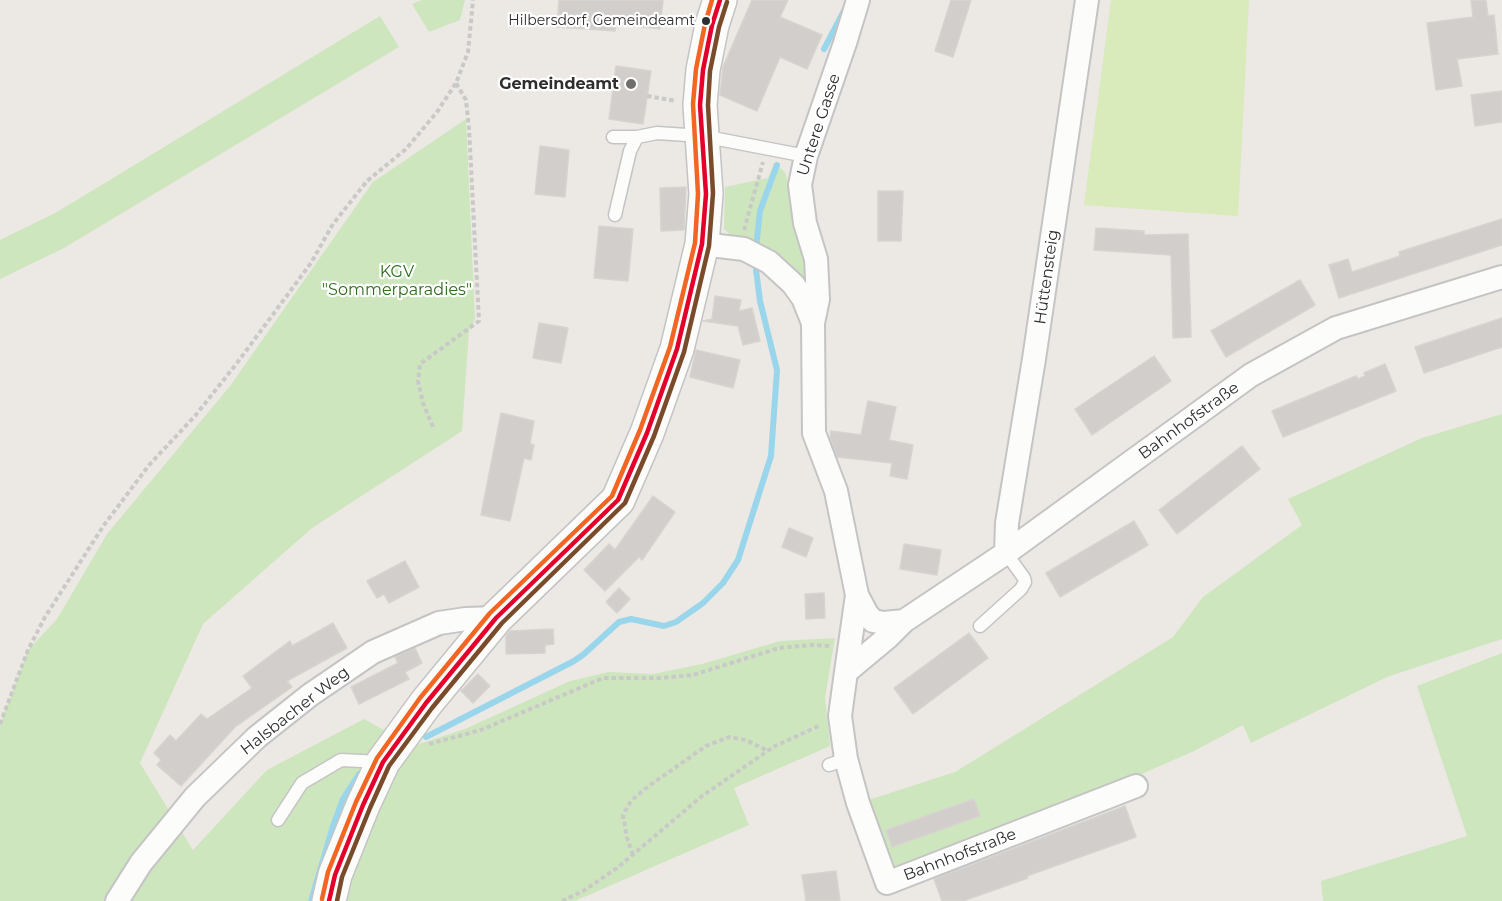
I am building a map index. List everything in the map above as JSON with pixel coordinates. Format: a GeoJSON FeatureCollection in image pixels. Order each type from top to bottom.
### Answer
{"type":"FeatureCollection","features":[{"type":"Feature","properties":{"kind":"main road"},"geometry":{"type":"LineString","coordinates":[[329,901],[339,865],[383,762],[426,703],[474,650],[495,618],[618,500],[647,433],[677,349],[702,244],[706,194],[700,105],[703,70],[719,0]]}},
{"type":"Feature","properties":{"kind":"street","name":"Untere Gasse"},"geometry":{"type":"LineString","coordinates":[[813,322],[818,299],[816,259],[805,223],[800,185],[806,156],[858,0]]}},
{"type":"Feature","properties":{"kind":"street","name":"Hüttensteig"},"geometry":{"type":"LineString","coordinates":[[1006,553],[1007,523],[1035,359],[1087,0]]}},
{"type":"Feature","properties":{"kind":"street","name":"Bahnhofstraße"},"geometry":{"type":"LineString","coordinates":[[702,244],[742,249],[769,262],[793,284],[803,298],[813,322],[814,433],[836,491],[857,595],[873,621],[884,623],[904,621]]}},
{"type":"Feature","properties":{"kind":"street","name":"Bahnhofstraße"},"geometry":{"type":"LineString","coordinates":[[846,672],[904,621],[1006,553],[1251,375],[1336,328],[1502,277]]}},
{"type":"Feature","properties":{"kind":"street","name":"Bahnhofstraße"},"geometry":{"type":"LineString","coordinates":[[857,595],[840,716],[837,762],[858,803],[886,883],[1136,786]]}},
{"type":"Feature","properties":{"kind":"street","name":"Halsbacher Weg"},"geometry":{"type":"LineString","coordinates":[[117,901],[141,863],[195,797],[257,737],[310,695],[373,652],[439,623],[495,618]]}},
{"type":"Feature","properties":{"kind":"lane"},"geometry":{"type":"LineString","coordinates":[[613,137],[637,137],[657,133],[702,136],[806,156]]}},
{"type":"Feature","properties":{"kind":"lane"},"geometry":{"type":"LineString","coordinates":[[615,215],[630,151],[637,137]]}},
{"type":"Feature","properties":{"kind":"lane"},"geometry":{"type":"LineString","coordinates":[[980,626],[1021,589],[1025,582],[1006,553]]}},
{"type":"Feature","properties":{"kind":"lane"},"geometry":{"type":"LineString","coordinates":[[278,820],[302,783],[341,760],[383,762]]}},
{"type":"Feature","properties":{"kind":"path"},"geometry":{"type":"LineString","coordinates":[[0,724],[28,650],[45,617],[104,525],[149,465],[195,416],[237,363],[311,263],[333,224],[367,181],[406,148],[437,112],[456,83],[468,52],[473,0]]}},
{"type":"Feature","properties":{"kind":"path"},"geometry":{"type":"LineString","coordinates":[[433,427],[423,403],[418,381],[420,364],[479,321],[468,119],[466,100],[456,83]]}},
{"type":"Feature","properties":{"kind":"path"},"geometry":{"type":"LineString","coordinates":[[742,249],[766,148]]}},
{"type":"Feature","properties":{"kind":"path"},"geometry":{"type":"LineString","coordinates":[[421,749],[429,744],[481,730],[603,678],[660,678],[693,675],[779,648],[812,645],[849,647]]}},
{"type":"Feature","properties":{"kind":"path"},"geometry":{"type":"LineString","coordinates":[[562,901],[585,890],[633,855],[702,796],[768,752],[840,716]]}},
{"type":"Feature","properties":{"kind":"path"},"geometry":{"type":"LineString","coordinates":[[633,855],[623,815],[632,801],[646,788],[706,746],[729,738],[747,740],[768,752]]}},
{"type":"Feature","properties":{"kind":"green space"},"geometry":{"type":"Polygon","coordinates":[[[422,0],[465,0],[460,20],[429,32],[412,4],[422,0]]]}},
{"type":"Feature","properties":{"kind":"green space"},"geometry":{"type":"Polygon","coordinates":[[[1111,0],[1249,0],[1238,216],[1084,205],[1111,0]]]}},
{"type":"Feature","properties":{"kind":"green space"},"geometry":{"type":"Polygon","coordinates":[[[380,16],[399,47],[64,248],[0,279],[0,240],[57,212],[380,16]]]}},
{"type":"Feature","properties":{"kind":"green space","name":"KGV \"Sommerparadies\""},"geometry":{"type":"Polygon","coordinates":[[[466,119],[475,319],[469,331],[462,431],[312,528],[203,624],[140,763],[193,850],[267,770],[364,719],[413,746],[465,729],[570,681],[609,672],[653,674],[702,664],[780,641],[835,638],[825,698],[830,746],[734,788],[749,825],[575,901],[0,901],[0,724],[28,650],[57,619],[107,534],[230,386],[373,182],[466,119]]]}},
{"type":"Feature","properties":{"kind":"green space"},"geometry":{"type":"Polygon","coordinates":[[[774,163],[785,172],[812,265],[807,286],[735,239],[724,229],[725,187],[768,178],[774,163]]]}},
{"type":"Feature","properties":{"kind":"green space"},"geometry":{"type":"Polygon","coordinates":[[[1502,414],[1502,639],[1387,677],[1251,743],[1243,725],[1194,751],[1119,784],[887,873],[862,802],[955,772],[1173,637],[1203,597],[1302,525],[1288,499],[1422,438],[1502,414]]]}},
{"type":"Feature","properties":{"kind":"green space"},"geometry":{"type":"Polygon","coordinates":[[[1502,653],[1502,901],[1323,901],[1321,881],[1467,836],[1417,686],[1502,653]]]}},
{"type":"Feature","properties":{"kind":"building"},"geometry":{"type":"Polygon","coordinates":[[[559,0],[663,0],[660,29],[616,24],[615,31],[557,27],[559,0]]]}},
{"type":"Feature","properties":{"kind":"building"},"geometry":{"type":"Polygon","coordinates":[[[752,0],[788,0],[780,17],[822,35],[807,69],[780,57],[757,111],[720,95],[723,67],[752,0]]]}},
{"type":"Feature","properties":{"kind":"building"},"geometry":{"type":"Polygon","coordinates":[[[951,0],[971,0],[953,57],[935,51],[951,0]]]}},
{"type":"Feature","properties":{"kind":"building"},"geometry":{"type":"Polygon","coordinates":[[[1471,0],[1486,0],[1488,16],[1494,15],[1498,54],[1457,59],[1462,86],[1436,90],[1427,23],[1473,17],[1471,0]]]}},
{"type":"Feature","properties":{"kind":"building","name":"Gemeindeamt"},"geometry":{"type":"Polygon","coordinates":[[[616,66],[651,71],[643,124],[609,119],[616,66]]]}},
{"type":"Feature","properties":{"kind":"building"},"geometry":{"type":"Polygon","coordinates":[[[1502,91],[1502,122],[1475,126],[1471,95],[1502,91]]]}},
{"type":"Feature","properties":{"kind":"building"},"geometry":{"type":"Polygon","coordinates":[[[540,146],[569,150],[565,197],[535,194],[540,146]]]}},
{"type":"Feature","properties":{"kind":"building"},"geometry":{"type":"Polygon","coordinates":[[[686,187],[684,230],[661,231],[660,188],[686,187]]]}},
{"type":"Feature","properties":{"kind":"building"},"geometry":{"type":"Polygon","coordinates":[[[878,191],[903,191],[901,241],[878,241],[878,191]]]}},
{"type":"Feature","properties":{"kind":"building"},"geometry":{"type":"Polygon","coordinates":[[[1502,219],[1502,245],[1339,298],[1329,265],[1348,259],[1352,272],[1400,256],[1399,252],[1502,219]]]}},
{"type":"Feature","properties":{"kind":"building"},"geometry":{"type":"Polygon","coordinates":[[[599,226],[633,229],[628,281],[594,278],[599,226]]]}},
{"type":"Feature","properties":{"kind":"building"},"geometry":{"type":"Polygon","coordinates":[[[1096,228],[1144,231],[1144,235],[1188,234],[1191,337],[1173,338],[1171,255],[1094,250],[1096,228]]]}},
{"type":"Feature","properties":{"kind":"building"},"geometry":{"type":"Polygon","coordinates":[[[1300,280],[1315,305],[1226,357],[1211,331],[1300,280]]]}},
{"type":"Feature","properties":{"kind":"building"},"geometry":{"type":"Polygon","coordinates":[[[715,296],[741,300],[739,311],[752,308],[760,341],[743,345],[738,326],[703,321],[712,319],[715,296]]]}},
{"type":"Feature","properties":{"kind":"building"},"geometry":{"type":"Polygon","coordinates":[[[1502,318],[1502,347],[1424,373],[1415,347],[1502,318]]]}},
{"type":"Feature","properties":{"kind":"building"},"geometry":{"type":"Polygon","coordinates":[[[539,323],[568,328],[561,363],[533,358],[539,323]]]}},
{"type":"Feature","properties":{"kind":"building"},"geometry":{"type":"Polygon","coordinates":[[[696,350],[740,360],[733,388],[690,377],[696,350]]]}},
{"type":"Feature","properties":{"kind":"building"},"geometry":{"type":"Polygon","coordinates":[[[1154,356],[1171,381],[1092,435],[1075,409],[1154,356]]]}},
{"type":"Feature","properties":{"kind":"building"},"geometry":{"type":"Polygon","coordinates":[[[1385,364],[1396,391],[1283,437],[1272,411],[1356,376],[1358,379],[1365,376],[1364,373],[1385,364]]]}},
{"type":"Feature","properties":{"kind":"building"},"geometry":{"type":"Polygon","coordinates":[[[868,401],[896,407],[889,440],[913,445],[907,479],[890,476],[892,463],[837,457],[830,438],[831,431],[861,435],[868,401]]]}},
{"type":"Feature","properties":{"kind":"building"},"geometry":{"type":"Polygon","coordinates":[[[501,413],[534,421],[530,444],[534,445],[531,460],[524,458],[510,521],[481,515],[501,413]]]}},
{"type":"Feature","properties":{"kind":"building"},"geometry":{"type":"Polygon","coordinates":[[[1242,446],[1260,469],[1177,534],[1159,510],[1242,446]]]}},
{"type":"Feature","properties":{"kind":"building"},"geometry":{"type":"Polygon","coordinates":[[[653,496],[675,512],[642,560],[639,557],[605,591],[584,570],[609,544],[615,550],[653,496]]]}},
{"type":"Feature","properties":{"kind":"building"},"geometry":{"type":"Polygon","coordinates":[[[1134,521],[1148,545],[1060,597],[1046,573],[1134,521]]]}},
{"type":"Feature","properties":{"kind":"building"},"geometry":{"type":"Polygon","coordinates":[[[789,528],[813,538],[806,557],[782,547],[789,528]]]}},
{"type":"Feature","properties":{"kind":"building"},"geometry":{"type":"Polygon","coordinates":[[[904,544],[941,550],[937,575],[900,569],[904,544]]]}},
{"type":"Feature","properties":{"kind":"building"},"geometry":{"type":"Polygon","coordinates":[[[405,561],[419,587],[389,603],[384,594],[377,598],[367,581],[405,561]]]}},
{"type":"Feature","properties":{"kind":"building"},"geometry":{"type":"Polygon","coordinates":[[[619,588],[630,599],[617,613],[606,602],[619,588]]]}},
{"type":"Feature","properties":{"kind":"building"},"geometry":{"type":"Polygon","coordinates":[[[824,593],[825,618],[806,619],[805,594],[824,593]]]}},
{"type":"Feature","properties":{"kind":"building"},"geometry":{"type":"Polygon","coordinates":[[[333,623],[347,648],[287,681],[292,687],[235,727],[181,786],[157,765],[161,760],[154,753],[170,735],[176,741],[201,714],[207,719],[252,688],[243,676],[290,641],[292,646],[333,623]]]}},
{"type":"Feature","properties":{"kind":"building"},"geometry":{"type":"Polygon","coordinates":[[[553,629],[554,644],[545,645],[545,653],[506,654],[506,636],[510,631],[553,629]]]}},
{"type":"Feature","properties":{"kind":"building"},"geometry":{"type":"Polygon","coordinates":[[[969,633],[988,658],[913,714],[894,688],[969,633]]]}},
{"type":"Feature","properties":{"kind":"building"},"geometry":{"type":"Polygon","coordinates":[[[415,648],[422,663],[405,672],[409,679],[359,704],[351,687],[398,663],[395,657],[415,648]]]}},
{"type":"Feature","properties":{"kind":"building"},"geometry":{"type":"Polygon","coordinates":[[[478,674],[490,686],[473,703],[461,691],[478,674]]]}},
{"type":"Feature","properties":{"kind":"building"},"geometry":{"type":"Polygon","coordinates":[[[974,799],[980,816],[892,847],[886,830],[974,799]]]}},
{"type":"Feature","properties":{"kind":"building"},"geometry":{"type":"Polygon","coordinates":[[[1125,806],[1136,837],[963,901],[942,901],[934,879],[1125,806]]]}},
{"type":"Feature","properties":{"kind":"building"},"geometry":{"type":"Polygon","coordinates":[[[836,871],[840,901],[806,901],[802,875],[836,871]]]}},
{"type":"Feature","properties":{"kind":"waterway"},"geometry":{"type":"LineString","coordinates":[[824,49],[845,9]]}},
{"type":"Feature","properties":{"kind":"waterway"},"geometry":{"type":"LineString","coordinates":[[756,248],[760,211],[777,165]]}},
{"type":"Feature","properties":{"kind":"waterway"},"geometry":{"type":"LineString","coordinates":[[426,737],[574,661],[619,622],[631,619],[664,626],[676,622],[703,603],[723,583],[738,560],[771,456],[777,370],[760,301],[755,262]]}},
{"type":"Feature","properties":{"kind":"waterway"},"geometry":{"type":"LineString","coordinates":[[311,901],[343,799],[359,774]]}},
{"type":"Feature","properties":{"kind":"transit line"},"geometry":{"type":"LineString","coordinates":[[322,899],[328,872],[356,802],[377,758],[420,698],[490,613],[612,496],[640,430],[670,347],[695,243],[698,194],[693,104],[696,69],[712,0]]}},
{"type":"Feature","properties":{"kind":"transit line"},"geometry":{"type":"LineString","coordinates":[[329,901],[335,875],[383,762],[426,703],[496,618],[618,500],[647,433],[677,349],[702,244],[706,194],[700,105],[703,70],[712,25],[720,0]]}},
{"type":"Feature","properties":{"kind":"transit line"},"geometry":{"type":"LineString","coordinates":[[337,901],[342,877],[389,766],[432,708],[502,623],[625,503],[654,436],[684,352],[709,246],[713,193],[708,105],[710,71],[727,2]]}},
{"type":"Feature","properties":{"kind":"place","name":"Hilbersdorf, Gemeindeamt"},"geometry":{"type":"Point","coordinates":[706,21]}},
{"type":"Feature","properties":{"kind":"place","name":"Gemeindeamt"},"geometry":{"type":"Point","coordinates":[631,84]}}]}
